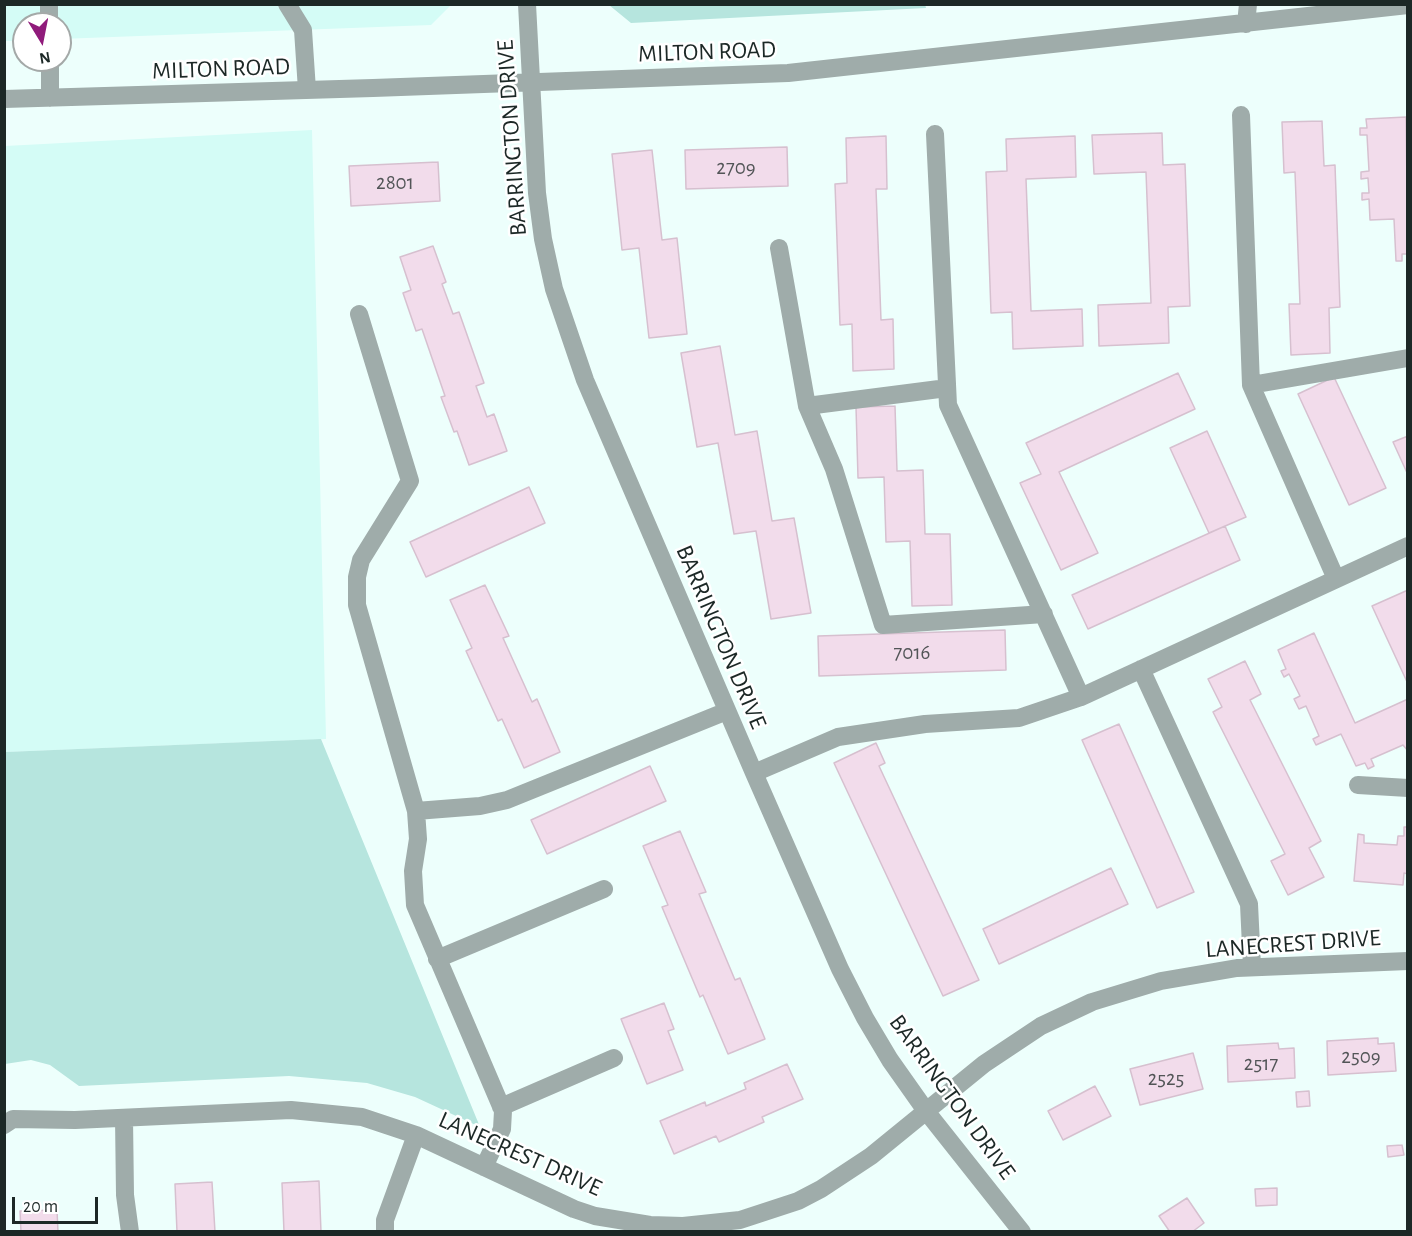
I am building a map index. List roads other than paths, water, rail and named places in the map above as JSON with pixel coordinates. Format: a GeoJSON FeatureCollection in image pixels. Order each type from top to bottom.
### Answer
{"type":"FeatureCollection","features":[{"type":"Feature","properties":{"kind":"street"},"geometry":{"type":"LineString","coordinates":[[287,4],[303,30],[307,90]]}},
{"type":"Feature","properties":{"kind":"street","name":"BARRINGTON DRIVE"},"geometry":{"type":"LineString","coordinates":[[527,4],[537,193],[543,239],[554,289],[585,380],[840,969],[865,1018],[890,1060],[926,1111],[1022,1232]]}},
{"type":"Feature","properties":{"kind":"street"},"geometry":{"type":"LineString","coordinates":[[1246,24],[1248,4]]}},
{"type":"Feature","properties":{"kind":"street","name":"MILTON ROAD"},"geometry":{"type":"LineString","coordinates":[[4,99],[788,73],[1407,5]]}},
{"type":"Feature","properties":{"kind":"street"},"geometry":{"type":"LineString","coordinates":[[50,72],[50,98]]}},
{"type":"Feature","properties":{"kind":"street"},"geometry":{"type":"LineString","coordinates":[[1241,115],[1251,385],[1336,579]]}},
{"type":"Feature","properties":{"kind":"street"},"geometry":{"type":"LineString","coordinates":[[935,134],[948,405],[1081,697]]}},
{"type":"Feature","properties":{"kind":"street"},"geometry":{"type":"LineString","coordinates":[[779,248],[807,406],[834,469],[883,625],[1044,614]]}},
{"type":"Feature","properties":{"kind":"street"},"geometry":{"type":"LineString","coordinates":[[359,314],[410,481],[361,560],[357,577],[357,605],[416,812],[418,839],[413,871],[415,905],[503,1111],[502,1130],[484,1167]]}},
{"type":"Feature","properties":{"kind":"street"},"geometry":{"type":"LineString","coordinates":[[1251,385],[1407,357]]}},
{"type":"Feature","properties":{"kind":"street"},"geometry":{"type":"LineString","coordinates":[[807,406],[947,388]]}},
{"type":"Feature","properties":{"kind":"street"},"geometry":{"type":"LineString","coordinates":[[754,773],[838,737],[925,724],[1019,718],[1081,697],[1407,546]]}},
{"type":"Feature","properties":{"kind":"street"},"geometry":{"type":"LineString","coordinates":[[1141,669],[1249,904],[1252,967]]}},
{"type":"Feature","properties":{"kind":"street"},"geometry":{"type":"LineString","coordinates":[[416,812],[480,806],[507,800],[727,711]]}},
{"type":"Feature","properties":{"kind":"street"},"geometry":{"type":"LineString","coordinates":[[1358,785],[1407,788]]}},
{"type":"Feature","properties":{"kind":"street"},"geometry":{"type":"LineString","coordinates":[[437,959],[604,889]]}},
{"type":"Feature","properties":{"kind":"street","name":"LANECREST DRIVE"},"geometry":{"type":"LineString","coordinates":[[9,1122],[291,1110],[362,1117],[416,1135],[574,1209],[595,1216],[652,1228],[740,1220],[798,1201],[821,1190],[871,1156],[984,1064],[1031,1032],[1092,1002],[1161,981],[1237,968],[1407,961]]}},
{"type":"Feature","properties":{"kind":"street"},"geometry":{"type":"LineString","coordinates":[[501,1107],[614,1058]]}},
{"type":"Feature","properties":{"kind":"street"},"geometry":{"type":"LineString","coordinates":[[123,1232],[124,1118]]}},
{"type":"Feature","properties":{"kind":"street"},"geometry":{"type":"LineString","coordinates":[[385,1232],[385,1220],[416,1135]]}},
{"type":"Feature","properties":{"kind":"street"},"geometry":{"type":"LineString","coordinates":[[125,1194],[130,1232]]}}]}
